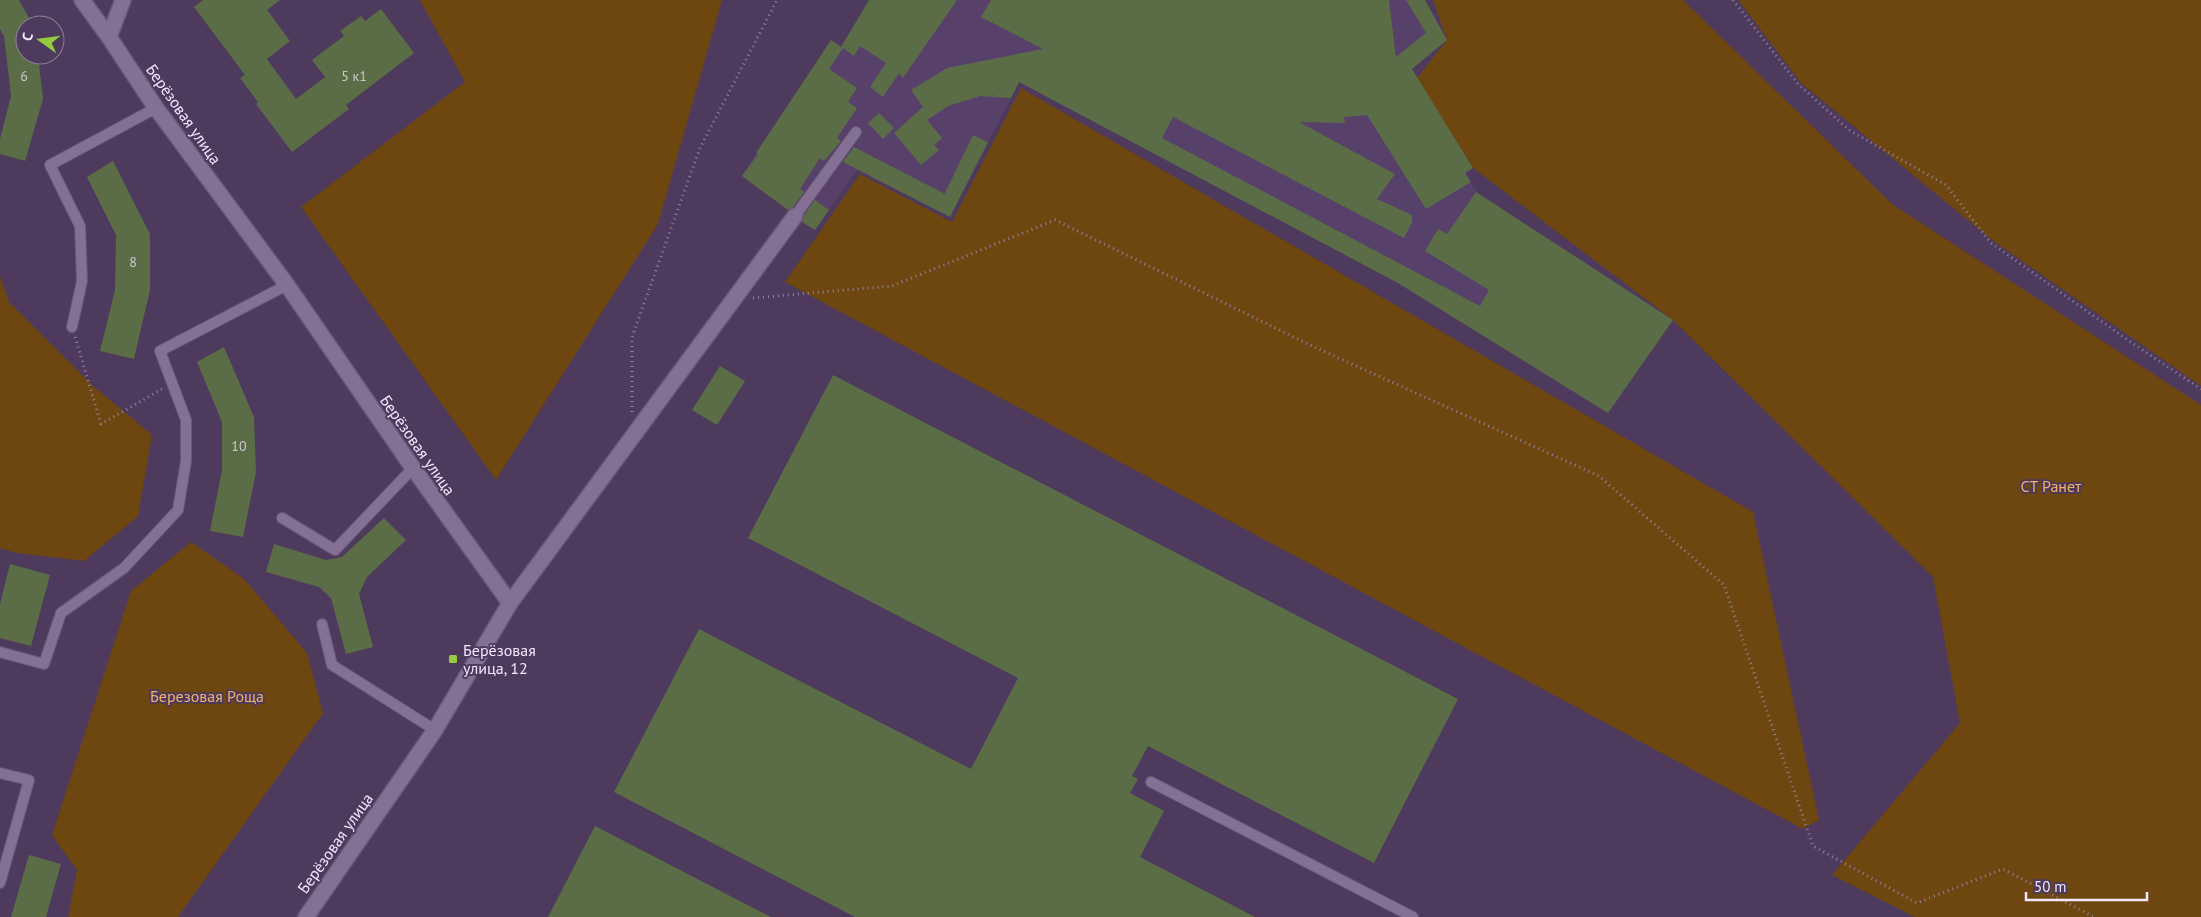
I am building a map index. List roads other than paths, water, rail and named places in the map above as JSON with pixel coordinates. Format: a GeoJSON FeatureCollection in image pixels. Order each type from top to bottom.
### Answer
{"type":"FeatureCollection","features":[{"type":"Feature","properties":{"kind":"street","name":"Берёзовая улица"},"geometry":{"type":"LineString","coordinates":[[82,0],[156,108],[287,285],[413,468],[510,603],[435,730],[306,917]]}},
{"type":"Feature","properties":{"kind":"street"},"geometry":{"type":"LineString","coordinates":[[109,37],[123,0]]}},
{"type":"Feature","properties":{"kind":"street"},"geometry":{"type":"LineString","coordinates":[[510,603],[795,216]]}},
{"type":"Feature","properties":{"kind":"lane"},"geometry":{"type":"LineString","coordinates":[[72,327],[82,282],[80,226],[50,165],[156,108]]}},
{"type":"Feature","properties":{"kind":"lane"},"geometry":{"type":"LineString","coordinates":[[795,216],[856,132]]}},
{"type":"Feature","properties":{"kind":"lane"},"geometry":{"type":"LineString","coordinates":[[0,652],[44,664],[62,613],[124,568],[178,510],[186,461],[186,420],[160,351],[287,285]]}},
{"type":"Feature","properties":{"kind":"lane"},"geometry":{"type":"LineString","coordinates":[[282,518],[335,550],[413,468]]}},
{"type":"Feature","properties":{"kind":"lane"},"geometry":{"type":"LineString","coordinates":[[322,624],[332,665],[435,730]]}},
{"type":"Feature","properties":{"kind":"lane"},"geometry":{"type":"LineString","coordinates":[[0,773],[29,780],[0,883]]}},
{"type":"Feature","properties":{"kind":"lane"},"geometry":{"type":"LineString","coordinates":[[1151,782],[1413,917]]}},
{"type":"Feature","properties":{"kind":"place","name":"Берёзовая улица, 12"},"geometry":{"type":"Point","coordinates":[453,659]}},
{"type":"Feature","properties":{"kind":"park label","name":"СТ Ранет"},"geometry":{"type":"Point","coordinates":[2051,486]}},
{"type":"Feature","properties":{"kind":"park label","name":"Березовая Роща"},"geometry":{"type":"Point","coordinates":[207,696]}}]}
